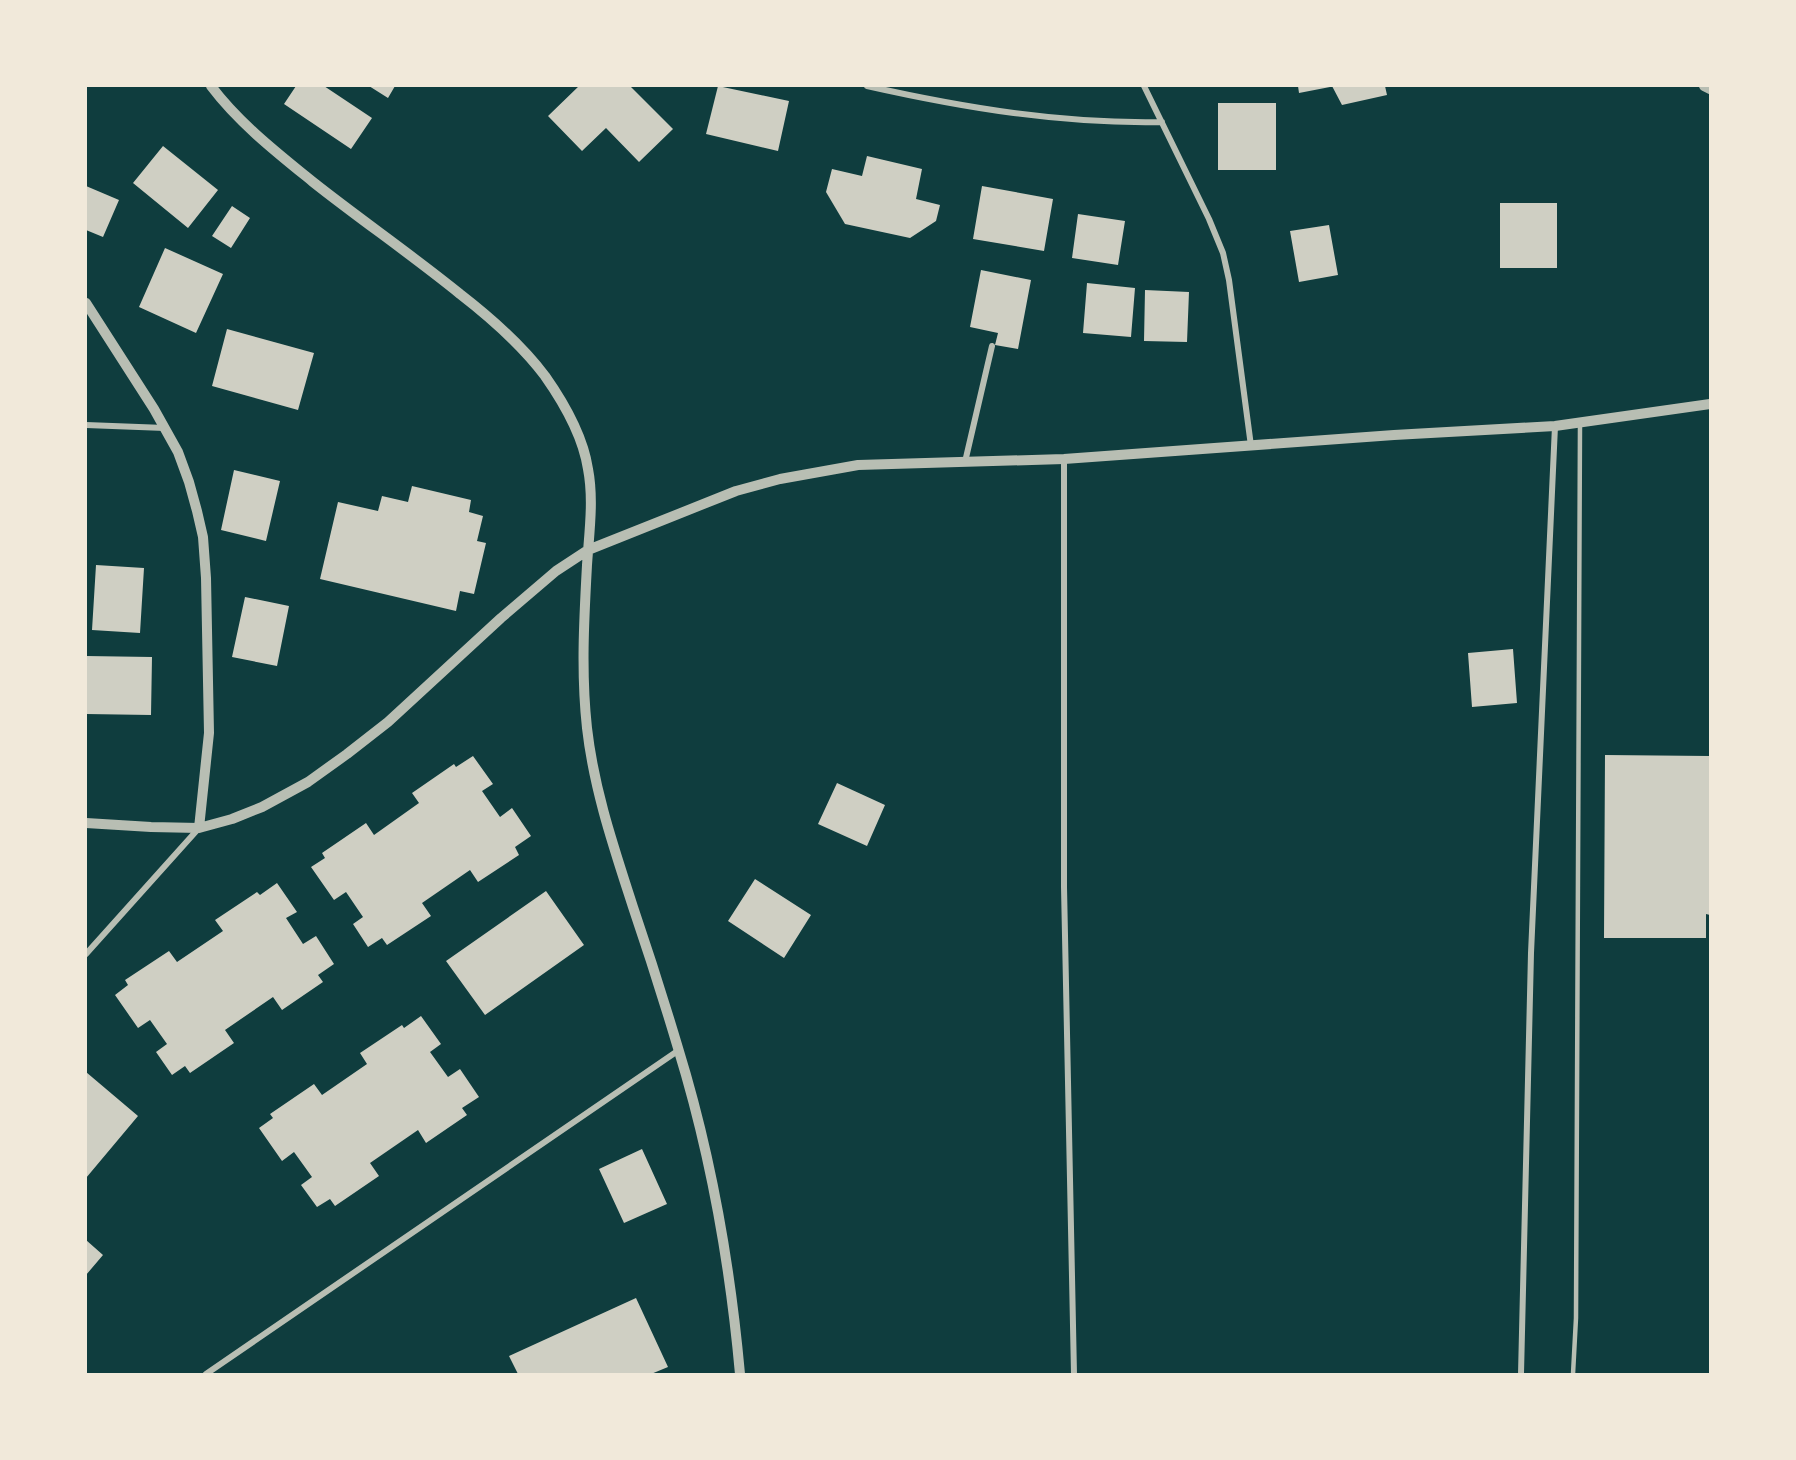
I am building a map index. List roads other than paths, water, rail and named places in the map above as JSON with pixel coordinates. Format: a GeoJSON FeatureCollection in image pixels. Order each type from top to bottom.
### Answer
{"type":"FeatureCollection","features":[{"type":"Feature","properties":{"kind":"street"},"geometry":{"type":"LineString","coordinates":[[211,86],[227,107],[261,139],[488,316],[526,353],[545,376],[564,406],[579,437],[589,478],[590,497],[583,640],[584,696],[597,787],[609,834],[679,1050],[704,1141],[725,1243],[740,1374]]}},
{"type":"Feature","properties":{"kind":"street"},"geometry":{"type":"LineString","coordinates":[[867,86],[979,108],[1050,118],[1110,123],[1162,122]]}},
{"type":"Feature","properties":{"kind":"street"},"geometry":{"type":"LineString","coordinates":[[1144,86],[1209,219],[1223,253],[1251,446]]}},
{"type":"Feature","properties":{"kind":"street"},"geometry":{"type":"LineString","coordinates":[[1704,86],[1710,89]]}},
{"type":"Feature","properties":{"kind":"street"},"geometry":{"type":"LineString","coordinates":[[86,303],[165,428],[178,452],[189,482],[204,547],[209,733],[199,828],[86,954]]}},
{"type":"Feature","properties":{"kind":"street"},"geometry":{"type":"LineString","coordinates":[[965,463],[992,346]]}},
{"type":"Feature","properties":{"kind":"street"},"geometry":{"type":"LineString","coordinates":[[86,823],[151,828],[199,828],[232,819],[262,807],[308,782],[388,722],[540,584],[588,550],[736,491],[780,479],[858,465],[1064,459],[1394,435],[1555,426],[1710,404]]}},
{"type":"Feature","properties":{"kind":"street"},"geometry":{"type":"LineString","coordinates":[[86,424],[165,428]]}},
{"type":"Feature","properties":{"kind":"street"},"geometry":{"type":"LineString","coordinates":[[1521,1374],[1531,953],[1555,426]]}},
{"type":"Feature","properties":{"kind":"street"},"geometry":{"type":"LineString","coordinates":[[1064,459],[1064,887],[1074,1374]]}},
{"type":"Feature","properties":{"kind":"street"},"geometry":{"type":"LineString","coordinates":[[206,1374],[679,1050]]}},
{"type":"Feature","properties":{"kind":"lane"},"geometry":{"type":"LineString","coordinates":[[1573,1374],[1576,1318],[1580,422]]}}]}
